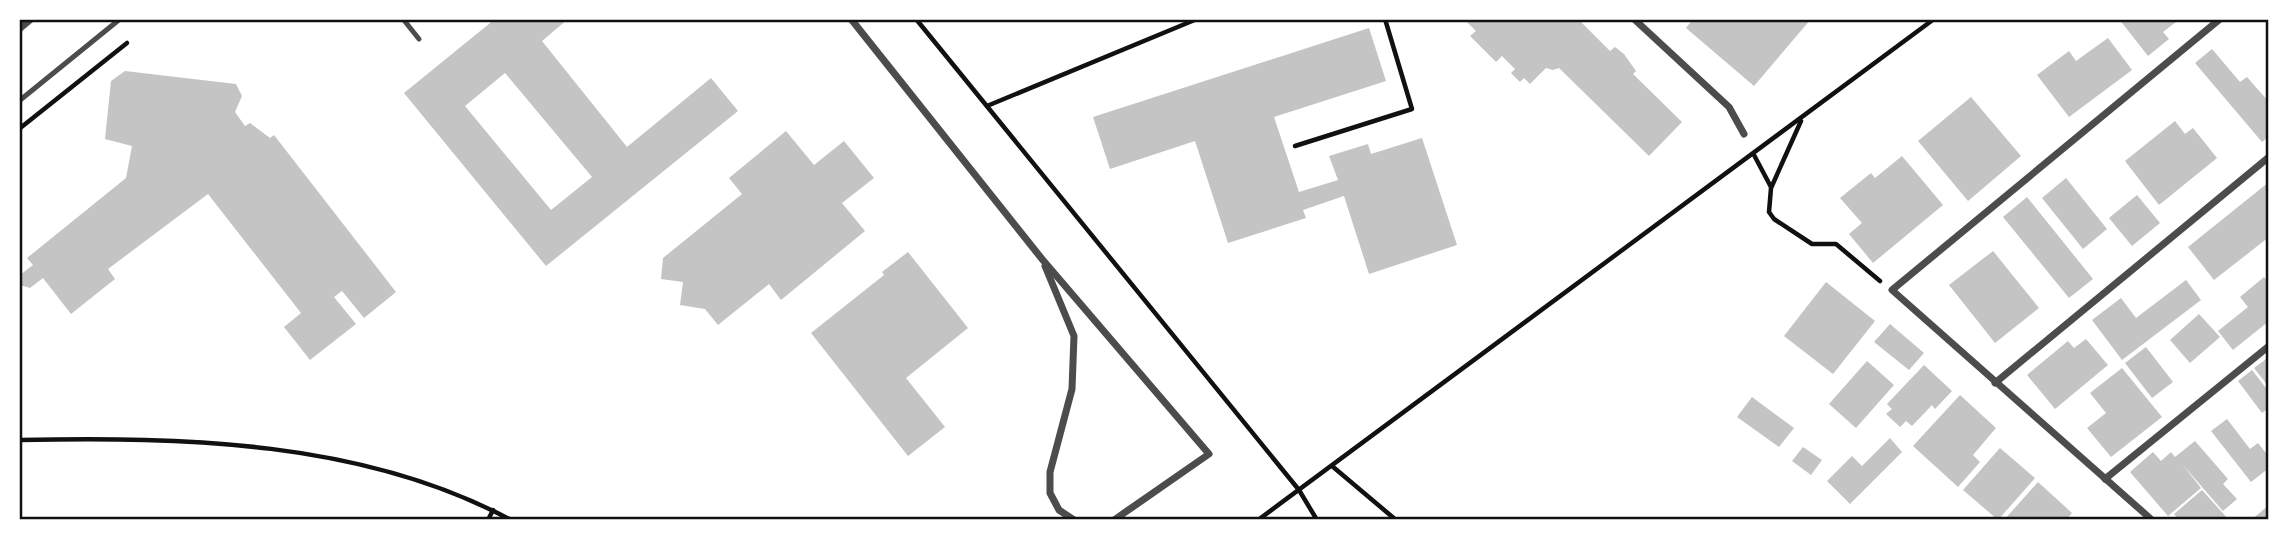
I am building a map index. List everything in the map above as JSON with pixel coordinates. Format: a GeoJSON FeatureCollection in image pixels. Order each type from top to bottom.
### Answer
{"type":"FeatureCollection","features":[{"type":"Feature","properties":{"kind":"street"},"geometry":{"type":"LineString","coordinates":[[19,29],[31,19]]}},
{"type":"Feature","properties":{"kind":"street"},"geometry":{"type":"LineString","coordinates":[[851,19],[1042,259],[1209,454],[1114,520]]}},
{"type":"Feature","properties":{"kind":"street"},"geometry":{"type":"LineString","coordinates":[[1634,19],[1729,107],[1744,134]]}},
{"type":"Feature","properties":{"kind":"street"},"geometry":{"type":"LineString","coordinates":[[2152,520],[1892,290],[2220,19]]}},
{"type":"Feature","properties":{"kind":"street"},"geometry":{"type":"LineString","coordinates":[[1995,383],[2269,157]]}},
{"type":"Feature","properties":{"kind":"street"},"geometry":{"type":"LineString","coordinates":[[1042,259],[1074,336],[1072,389],[1050,472],[1050,493],[1059,510],[1074,520]]}},
{"type":"Feature","properties":{"kind":"street"},"geometry":{"type":"LineString","coordinates":[[2105,480],[2269,346]]}},
{"type":"Feature","properties":{"kind":"lane"},"geometry":{"type":"LineString","coordinates":[[19,101],[120,19]]}},
{"type":"Feature","properties":{"kind":"lane"},"geometry":{"type":"LineString","coordinates":[[403,19],[419,39]]}},
{"type":"Feature","properties":{"kind":"path"},"geometry":{"type":"LineString","coordinates":[[916,19],[1299,490],[1317,520]]}},
{"type":"Feature","properties":{"kind":"path"},"geometry":{"type":"LineString","coordinates":[[987,106],[1197,19]]}},
{"type":"Feature","properties":{"kind":"path"},"geometry":{"type":"LineString","coordinates":[[1295,146],[1412,109],[1385,19]]}},
{"type":"Feature","properties":{"kind":"path"},"geometry":{"type":"LineString","coordinates":[[1258,520],[1934,19]]}},
{"type":"Feature","properties":{"kind":"path"},"geometry":{"type":"LineString","coordinates":[[19,129],[127,43]]}},
{"type":"Feature","properties":{"kind":"path"},"geometry":{"type":"LineString","coordinates":[[1801,120],[1772,188],[1769,212],[1774,219],[1812,244],[1836,244],[1892,290]]}},
{"type":"Feature","properties":{"kind":"path"},"geometry":{"type":"LineString","coordinates":[[1754,155],[1772,188]]}},
{"type":"Feature","properties":{"kind":"path"},"geometry":{"type":"LineString","coordinates":[[19,440],[132,438],[346,461],[424,481],[511,520]]}},
{"type":"Feature","properties":{"kind":"path"},"geometry":{"type":"LineString","coordinates":[[1332,466],[1396,520]]}},
{"type":"Feature","properties":{"kind":"path"},"geometry":{"type":"LineString","coordinates":[[488,520],[493,510]]}},
{"type":"Feature","properties":{"kind":"building"},"geometry":{"type":"Polygon","coordinates":[[[495,19],[568,19],[542,41],[627,147],[711,78],[738,111],[546,266],[404,93],[495,19]],[[505,73],[465,106],[551,210],[592,177],[505,73]]]}},
{"type":"Feature","properties":{"kind":"building"},"geometry":{"type":"Polygon","coordinates":[[[1464,19],[1578,19],[1610,51],[1615,47],[1624,54],[1636,71],[1633,74],[1682,122],[1649,156],[1559,68],[1546,68],[1530,84],[1524,78],[1520,82],[1511,73],[1515,69],[1502,56],[1496,62],[1470,36],[1476,31],[1464,19]]]}},
{"type":"Feature","properties":{"kind":"building"},"geometry":{"type":"Polygon","coordinates":[[[1693,19],[1811,19],[1754,86],[1686,28],[1693,19]]]}},
{"type":"Feature","properties":{"kind":"building"},"geometry":{"type":"Polygon","coordinates":[[[2119,19],[2180,19],[2163,32],[2169,39],[2148,56],[2119,19]]]}},
{"type":"Feature","properties":{"kind":"building"},"geometry":{"type":"Polygon","coordinates":[[[1369,28],[1386,81],[1274,117],[1299,192],[1338,180],[1329,156],[1368,144],[1371,154],[1422,138],[1457,245],[1369,274],[1344,196],[1303,210],[1306,218],[1228,243],[1195,141],[1110,169],[1093,117],[1369,28]]]}},
{"type":"Feature","properties":{"kind":"building"},"geometry":{"type":"Polygon","coordinates":[[[2108,38],[2132,70],[2069,117],[2037,75],[2069,51],[2076,61],[2108,38]]]}},
{"type":"Feature","properties":{"kind":"building"},"geometry":{"type":"Polygon","coordinates":[[[2212,49],[2240,82],[2247,77],[2269,102],[2269,136],[2262,142],[2195,63],[2212,49]]]}},
{"type":"Feature","properties":{"kind":"building"},"geometry":{"type":"Polygon","coordinates":[[[125,71],[236,84],[242,96],[235,112],[245,126],[250,123],[270,138],[274,135],[396,292],[364,318],[342,291],[334,297],[356,324],[310,360],[284,327],[301,313],[208,194],[108,269],[115,279],[71,314],[43,278],[30,288],[20,285],[20,275],[33,265],[27,258],[126,178],[132,146],[105,139],[111,81],[125,71]]]}},
{"type":"Feature","properties":{"kind":"building"},"geometry":{"type":"Polygon","coordinates":[[[1971,97],[2021,156],[1968,201],[1918,141],[1971,97]]]}},
{"type":"Feature","properties":{"kind":"building"},"geometry":{"type":"Polygon","coordinates":[[[2175,121],[2185,134],[2193,128],[2217,158],[2159,205],[2125,161],[2175,121]]]}},
{"type":"Feature","properties":{"kind":"building"},"geometry":{"type":"Polygon","coordinates":[[[786,131],[814,165],[844,141],[874,178],[842,203],[865,231],[781,300],[769,284],[718,325],[705,309],[680,305],[683,282],[661,279],[663,258],[742,194],[729,178],[786,131]]]}},
{"type":"Feature","properties":{"kind":"building"},"geometry":{"type":"Polygon","coordinates":[[[1902,156],[1943,205],[1873,263],[1849,234],[1862,223],[1840,198],[1871,173],[1875,178],[1902,156]]]}},
{"type":"Feature","properties":{"kind":"building"},"geometry":{"type":"Polygon","coordinates":[[[2066,178],[2107,229],[2083,249],[2042,198],[2066,178]]]}},
{"type":"Feature","properties":{"kind":"building"},"geometry":{"type":"Polygon","coordinates":[[[2269,182],[2269,237],[2214,280],[2188,247],[2269,182]]]}},
{"type":"Feature","properties":{"kind":"building"},"geometry":{"type":"Polygon","coordinates":[[[2137,195],[2160,223],[2132,246],[2109,218],[2137,195]]]}},
{"type":"Feature","properties":{"kind":"building"},"geometry":{"type":"Polygon","coordinates":[[[2027,197],[2093,279],[2069,298],[2003,217],[2027,197]]]}},
{"type":"Feature","properties":{"kind":"building"},"geometry":{"type":"Polygon","coordinates":[[[1993,251],[2039,308],[1995,343],[1949,285],[1993,251]]]}},
{"type":"Feature","properties":{"kind":"building"},"geometry":{"type":"Polygon","coordinates":[[[908,252],[968,328],[906,378],[945,427],[908,456],[811,333],[884,275],[882,272],[908,252]]]}},
{"type":"Feature","properties":{"kind":"building"},"geometry":{"type":"Polygon","coordinates":[[[2264,277],[2269,283],[2269,321],[2233,350],[2218,331],[2248,307],[2240,297],[2264,277]]]}},
{"type":"Feature","properties":{"kind":"building"},"geometry":{"type":"Polygon","coordinates":[[[2186,280],[2201,300],[2122,360],[2092,320],[2121,298],[2136,318],[2186,280]]]}},
{"type":"Feature","properties":{"kind":"building"},"geometry":{"type":"Polygon","coordinates":[[[1826,282],[1875,321],[1833,374],[1784,336],[1826,282]]]}},
{"type":"Feature","properties":{"kind":"building"},"geometry":{"type":"Polygon","coordinates":[[[2199,314],[2220,337],[2190,363],[2170,340],[2199,314]]]}},
{"type":"Feature","properties":{"kind":"building"},"geometry":{"type":"Polygon","coordinates":[[[1890,324],[1924,353],[1909,370],[1874,342],[1890,324]]]}},
{"type":"Feature","properties":{"kind":"building"},"geometry":{"type":"Polygon","coordinates":[[[2086,339],[2108,365],[2055,409],[2027,375],[2068,341],[2074,348],[2086,339]]]}},
{"type":"Feature","properties":{"kind":"building"},"geometry":{"type":"Polygon","coordinates":[[[2146,347],[2173,382],[2152,398],[2125,363],[2146,347]]]}},
{"type":"Feature","properties":{"kind":"building"},"geometry":{"type":"Polygon","coordinates":[[[2269,357],[2269,387],[2254,368],[2269,357]]]}},
{"type":"Feature","properties":{"kind":"building"},"geometry":{"type":"Polygon","coordinates":[[[1867,361],[1894,385],[1856,428],[1829,404],[1867,361]]]}},
{"type":"Feature","properties":{"kind":"building"},"geometry":{"type":"Polygon","coordinates":[[[1924,365],[1952,391],[1935,409],[1932,405],[1912,426],[1906,421],[1900,427],[1886,414],[1892,409],[1887,404],[1924,365]]]}},
{"type":"Feature","properties":{"kind":"building"},"geometry":{"type":"Polygon","coordinates":[[[2122,368],[2162,417],[2111,457],[2087,428],[2106,413],[2090,393],[2122,368]]]}},
{"type":"Feature","properties":{"kind":"building"},"geometry":{"type":"Polygon","coordinates":[[[2252,370],[2269,392],[2269,408],[2262,413],[2238,381],[2252,370]]]}},
{"type":"Feature","properties":{"kind":"building"},"geometry":{"type":"Polygon","coordinates":[[[1960,395],[1996,428],[1973,455],[1980,462],[1958,487],[1913,446],[1960,395]]]}},
{"type":"Feature","properties":{"kind":"building"},"geometry":{"type":"Polygon","coordinates":[[[1752,397],[1794,428],[1779,447],[1737,417],[1752,397]]]}},
{"type":"Feature","properties":{"kind":"building"},"geometry":{"type":"Polygon","coordinates":[[[2227,419],[2250,449],[2258,443],[2269,457],[2269,468],[2251,482],[2211,431],[2227,419]]]}},
{"type":"Feature","properties":{"kind":"building"},"geometry":{"type":"Polygon","coordinates":[[[1890,438],[1902,452],[1850,504],[1827,481],[1852,456],[1862,466],[1890,438]]]}},
{"type":"Feature","properties":{"kind":"building"},"geometry":{"type":"Polygon","coordinates":[[[2195,441],[2228,479],[2223,484],[2237,499],[2223,511],[2182,464],[2201,488],[2168,516],[2130,472],[2153,452],[2161,461],[2171,452],[2175,457],[2195,441]]]}},
{"type":"Feature","properties":{"kind":"building"},"geometry":{"type":"Polygon","coordinates":[[[1803,447],[1822,460],[1811,475],[1792,461],[1803,447]]]}},
{"type":"Feature","properties":{"kind":"building"},"geometry":{"type":"Polygon","coordinates":[[[2000,448],[2035,478],[1998,520],[1963,490],[2000,448]]]}},
{"type":"Feature","properties":{"kind":"building"},"geometry":{"type":"Polygon","coordinates":[[[2038,482],[2072,513],[2066,520],[2004,520],[2038,482]]]}},
{"type":"Feature","properties":{"kind":"building"},"geometry":{"type":"Polygon","coordinates":[[[2202,490],[2229,520],[2179,520],[2174,514],[2202,490]]]}},
{"type":"Feature","properties":{"kind":"building"},"geometry":{"type":"Polygon","coordinates":[[[2269,505],[2269,520],[2251,520],[2269,505]]]}}]}
